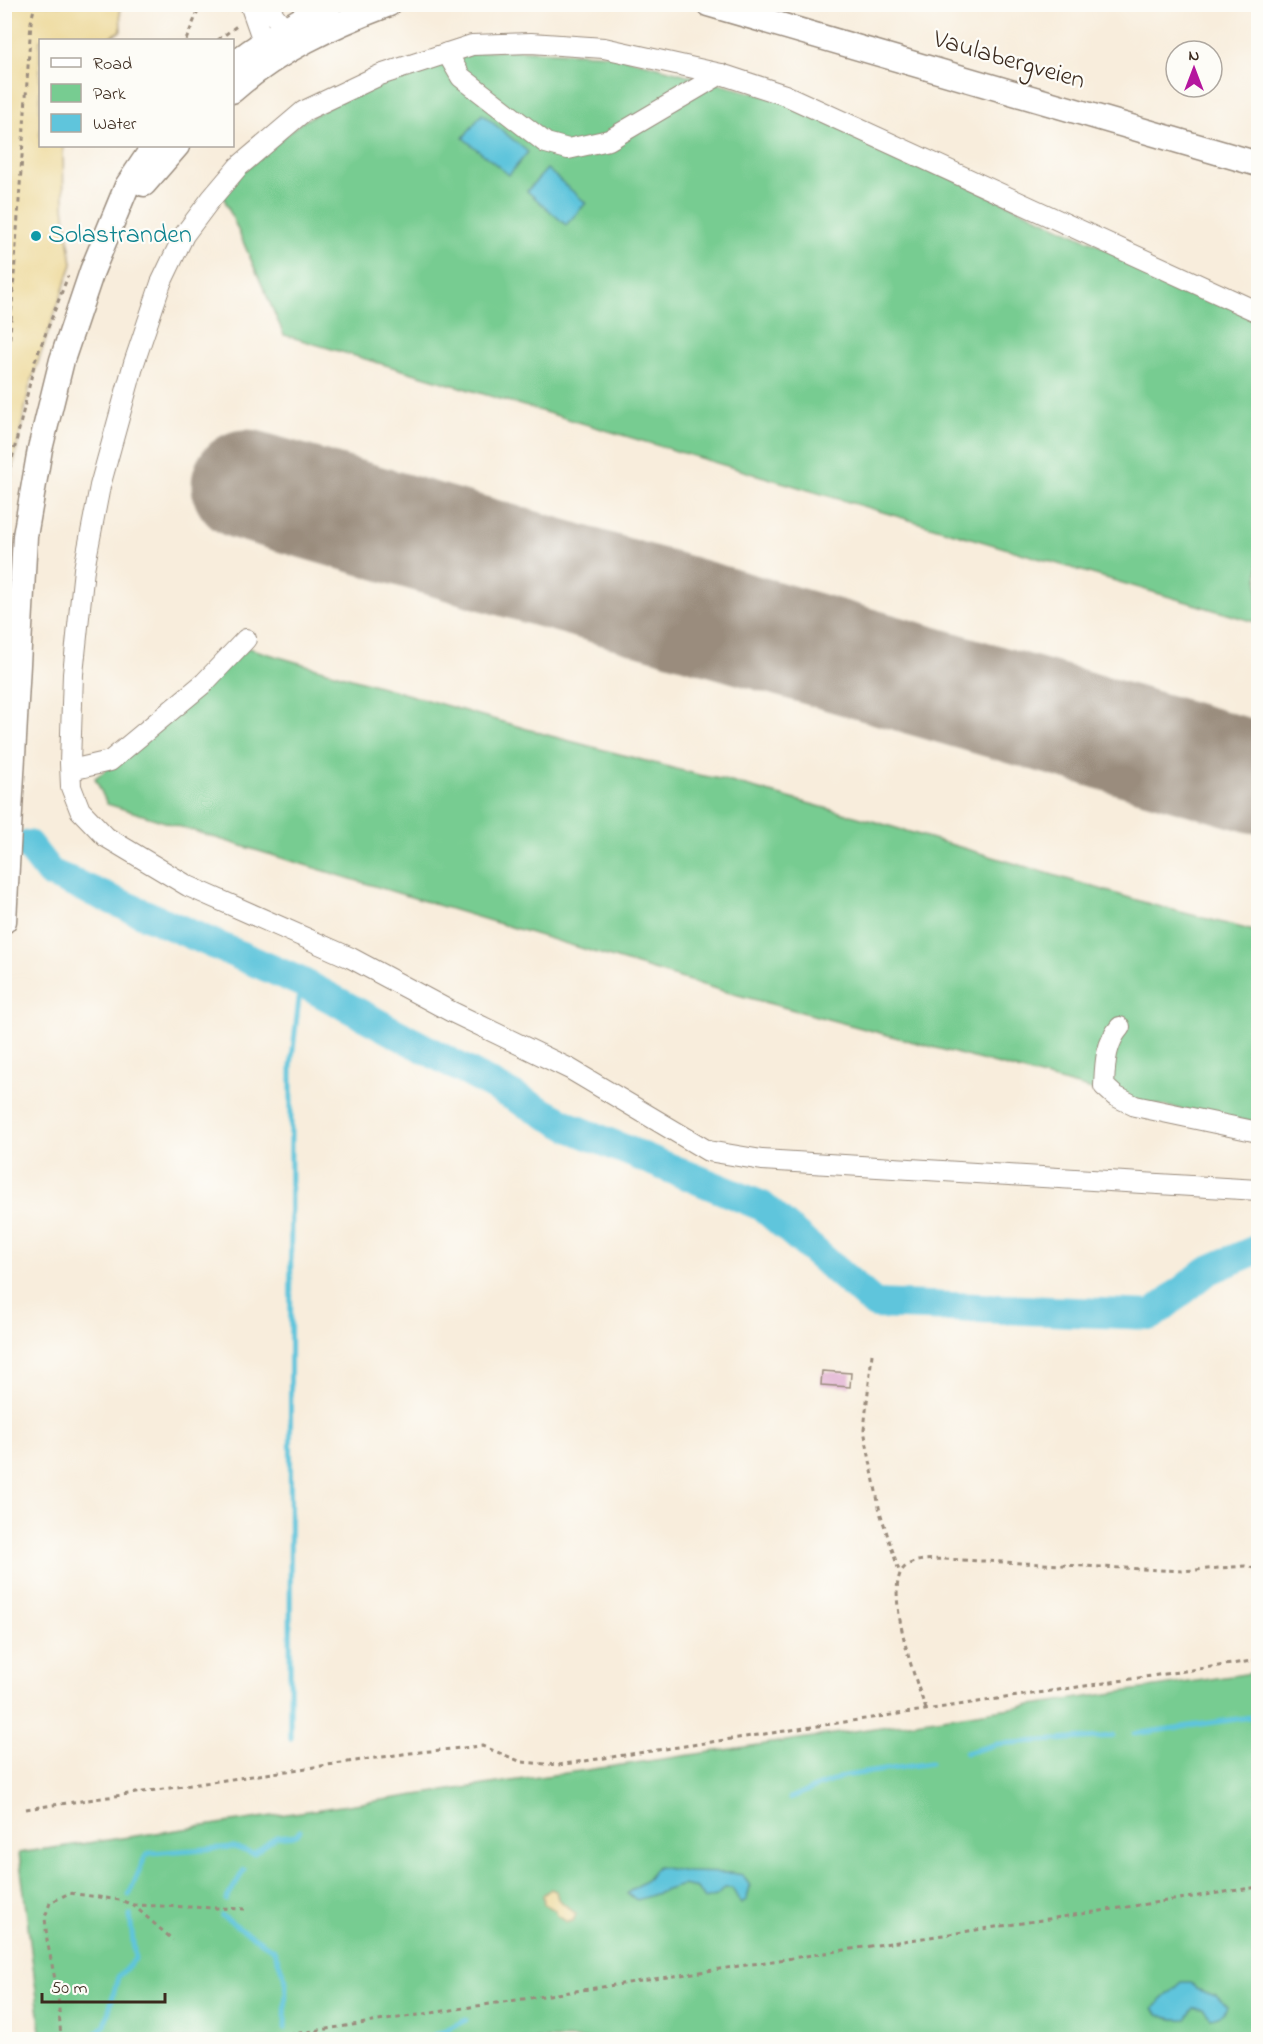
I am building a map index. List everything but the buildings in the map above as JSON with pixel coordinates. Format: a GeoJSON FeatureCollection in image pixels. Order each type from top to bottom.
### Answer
{"type":"FeatureCollection","features":[{"type":"Feature","properties":{"kind":"main road"},"geometry":{"type":"LineString","coordinates":[[234,89],[285,40],[330,4]]}},
{"type":"Feature","properties":{"kind":"main road"},"geometry":{"type":"LineString","coordinates":[[234,63],[263,41],[285,40],[352,19],[389,4]]}},
{"type":"Feature","properties":{"kind":"main road","name":"Vaulabergveien"},"geometry":{"type":"LineString","coordinates":[[708,4],[1258,164]]}},
{"type":"Feature","properties":{"kind":"main road"},"geometry":{"type":"LineString","coordinates":[[4,921],[25,536],[40,449],[62,360],[92,271],[127,186],[153,147]]}},
{"type":"Feature","properties":{"kind":"main road"},"geometry":{"type":"LineString","coordinates":[[112,224],[176,147]]}},
{"type":"Feature","properties":{"kind":"street"},"geometry":{"type":"LineString","coordinates":[[250,4],[263,41]]}},
{"type":"Feature","properties":{"kind":"street"},"geometry":{"type":"LineString","coordinates":[[265,4],[285,40]]}},
{"type":"Feature","properties":{"kind":"street"},"geometry":{"type":"LineString","coordinates":[[1258,312],[785,95],[721,74],[604,48],[531,44],[472,45],[380,75],[304,111],[238,167],[184,236],[161,283],[134,363],[100,486],[84,569],[73,674],[71,770],[71,787],[80,810],[106,837],[137,856],[188,886],[351,958],[450,1011],[570,1069],[708,1151],[762,1160],[1258,1190]]}},
{"type":"Feature","properties":{"kind":"street"},"geometry":{"type":"LineString","coordinates":[[447,53],[461,77],[546,143],[568,149],[609,140],[721,74]]}},
{"type":"Feature","properties":{"kind":"street"},"geometry":{"type":"LineString","coordinates":[[71,770],[110,761],[204,682],[246,639]]}},
{"type":"Feature","properties":{"kind":"street"},"geometry":{"type":"LineString","coordinates":[[1120,1028],[1112,1037],[1105,1058],[1104,1086],[1115,1096],[1135,1106],[1258,1132]]}},
{"type":"Feature","properties":{"kind":"path"},"geometry":{"type":"LineString","coordinates":[[4,392],[9,350],[31,22],[35,4]]}},
{"type":"Feature","properties":{"kind":"path"},"geometry":{"type":"LineString","coordinates":[[186,39],[201,4]]}},
{"type":"Feature","properties":{"kind":"path"},"geometry":{"type":"LineString","coordinates":[[219,39],[241,23]]}},
{"type":"Feature","properties":{"kind":"path"},"geometry":{"type":"LineString","coordinates":[[872,1354],[864,1430],[880,1512],[900,1574]]}},
{"type":"Feature","properties":{"kind":"path"},"geometry":{"type":"LineString","coordinates":[[926,1709],[915,1679],[897,1600],[897,1584],[900,1574],[912,1562],[943,1559],[1182,1572],[1245,1566],[1258,1569]]}},
{"type":"Feature","properties":{"kind":"path"},"geometry":{"type":"LineString","coordinates":[[26,1809],[410,1753],[482,1746],[522,1762],[558,1765],[1258,1660]]}},
{"type":"Feature","properties":{"kind":"path"},"geometry":{"type":"LineString","coordinates":[[254,2040],[1258,1887]]}},
{"type":"Feature","properties":{"kind":"path"},"geometry":{"type":"LineString","coordinates":[[61,2040],[58,1994],[47,1940],[45,1917],[50,1903],[69,1893],[120,1900],[133,1905],[245,1908]]}},
{"type":"Feature","properties":{"kind":"path"},"geometry":{"type":"LineString","coordinates":[[133,1905],[173,1940]]}},
{"type":"Feature","properties":{"kind":"green space"},"geometry":{"type":"Polygon","coordinates":[[[515,50],[614,55],[783,101],[1258,318],[1258,623],[284,335],[223,196],[241,173],[300,123],[354,93],[476,52],[515,50]]]}},
{"type":"Feature","properties":{"kind":"green space"},"geometry":{"type":"Polygon","coordinates":[[[248,648],[551,736],[876,822],[1150,904],[1258,932],[1258,1123],[1130,1100],[723,991],[107,804],[95,778],[130,753],[248,648]]]}},
{"type":"Feature","properties":{"kind":"green space"},"geometry":{"type":"Polygon","coordinates":[[[1258,1672],[1258,2039],[42,2039],[19,1853],[1258,1672]]]}},
{"type":"Feature","properties":{"kind":"sand","name":"Solastranden"},"geometry":{"type":"Polygon","coordinates":[[[5,4],[120,5],[121,31],[106,39],[39,39],[39,147],[63,147],[64,207],[72,264],[30,385],[5,507],[5,4]]]}},
{"type":"Feature","properties":{"kind":"sand"},"geometry":{"type":"Polygon","coordinates":[[[551,1889],[556,1891],[558,1899],[576,1914],[573,1921],[567,1922],[557,1915],[555,1910],[544,1904],[543,1895],[551,1889]]]}},
{"type":"Feature","properties":{"kind":"water"},"geometry":{"type":"Polygon","coordinates":[[[482,114],[528,152],[509,175],[463,138],[482,114]]]}},
{"type":"Feature","properties":{"kind":"water"},"geometry":{"type":"Polygon","coordinates":[[[547,169],[586,203],[566,225],[527,191],[547,169]]]}},
{"type":"Feature","properties":{"kind":"water"},"geometry":{"type":"Polygon","coordinates":[[[658,1867],[688,1872],[743,1875],[750,1886],[747,1899],[741,1904],[732,1888],[725,1888],[716,1896],[704,1899],[697,1888],[682,1885],[637,1900],[627,1894],[646,1880],[658,1867]]]}},
{"type":"Feature","properties":{"kind":"water"},"geometry":{"type":"Polygon","coordinates":[[[1182,1982],[1191,1982],[1196,1989],[1216,1996],[1227,2006],[1223,2013],[1211,2018],[1203,2009],[1194,2008],[1186,2019],[1172,2019],[1156,2012],[1153,2008],[1182,1982]]]}},
{"type":"Feature","properties":{"kind":"waterway"},"geometry":{"type":"LineString","coordinates":[[28,845],[50,873],[301,982],[572,1128],[762,1206],[875,1304],[1152,1315],[1207,1271],[1258,1249]]}},
{"type":"Feature","properties":{"kind":"waterway"},"geometry":{"type":"LineString","coordinates":[[290,1739],[291,1066],[301,982]]}},
{"type":"Feature","properties":{"kind":"waterway"},"geometry":{"type":"LineString","coordinates":[[1134,1734],[1258,1716]]}},
{"type":"Feature","properties":{"kind":"waterway"},"geometry":{"type":"LineString","coordinates":[[966,1753],[997,1744],[1114,1736]]}},
{"type":"Feature","properties":{"kind":"waterway"},"geometry":{"type":"LineString","coordinates":[[790,1798],[844,1776],[931,1763]]}},
{"type":"Feature","properties":{"kind":"waterway"},"geometry":{"type":"LineString","coordinates":[[129,1895],[145,1857],[150,1853],[234,1847],[253,1854],[276,1837],[297,1835],[300,1830]]}},
{"type":"Feature","properties":{"kind":"waterway"},"geometry":{"type":"LineString","coordinates":[[226,1900],[244,1870]]}},
{"type":"Feature","properties":{"kind":"waterway"},"geometry":{"type":"LineString","coordinates":[[89,2040],[105,2025],[118,1977],[135,1959],[130,1915]]}},
{"type":"Feature","properties":{"kind":"waterway"},"geometry":{"type":"LineString","coordinates":[[222,1916],[274,1950],[286,1981],[285,2029]]}},
{"type":"Feature","properties":{"kind":"waterway"},"geometry":{"type":"LineString","coordinates":[[425,2040],[466,2020]]}},
{"type":"Feature","properties":{"kind":"runway"},"geometry":{"type":"LineString","coordinates":[[247,485],[1258,778]]}},
{"type":"Feature","properties":{"kind":"place","name":"Solastranden"},"geometry":{"type":"Point","coordinates":[36,236]}}]}
